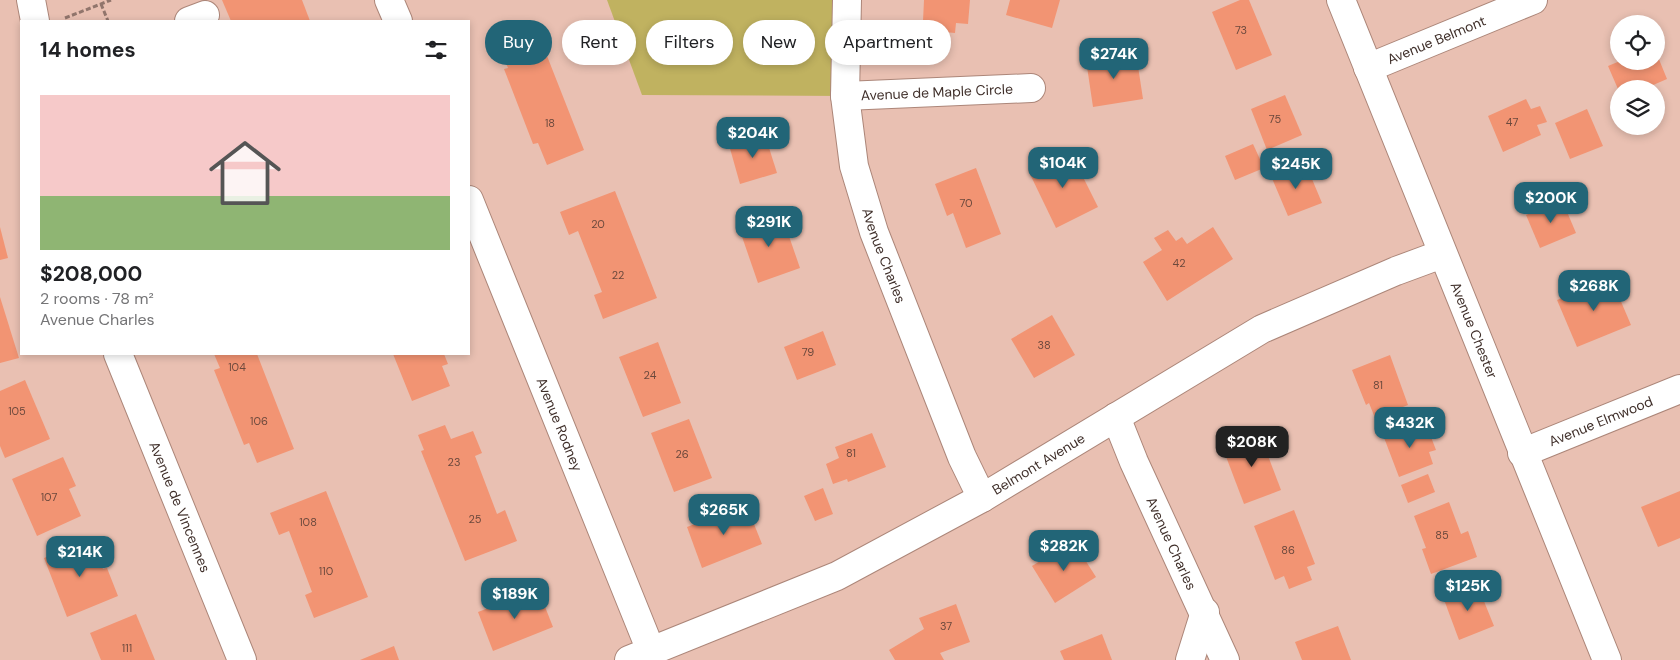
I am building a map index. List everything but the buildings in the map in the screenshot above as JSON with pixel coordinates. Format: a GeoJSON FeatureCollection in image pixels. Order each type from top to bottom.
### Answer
{"type":"FeatureCollection","features":[{"type":"Feature","properties":{"kind":"street"},"geometry":{"type":"LineString","coordinates":[[31,0],[35,20]]}},
{"type":"Feature","properties":{"kind":"street"},"geometry":{"type":"LineString","coordinates":[[389,0],[398,20]]}},
{"type":"Feature","properties":{"kind":"street","name":"Avenue Charles"},"geometry":{"type":"LineString","coordinates":[[847,0],[845,96],[854,166],[874,232],[962,458],[982,498]]}},
{"type":"Feature","properties":{"kind":"street","name":"Avenue Chester"},"geometry":{"type":"LineString","coordinates":[[1341,0],[1607,660]]}},
{"type":"Feature","properties":{"kind":"street","name":"Avenue Belmont"},"geometry":{"type":"LineString","coordinates":[[1368,68],[1533,0]]}},
{"type":"Feature","properties":{"kind":"street","name":"Avenue de Maple Circle"},"geometry":{"type":"LineString","coordinates":[[845,96],[1031,88]]}},
{"type":"Feature","properties":{"kind":"street","name":"Avenue Rodney"},"geometry":{"type":"LineString","coordinates":[[470,203],[640,656]]}},
{"type":"Feature","properties":{"kind":"street","name":"Belmont Avenue"},"geometry":{"type":"LineString","coordinates":[[640,656],[837,576],[982,498],[1262,329],[1396,271],[1442,254]]}},
{"type":"Feature","properties":{"kind":"street","name":"Avenue de Vincennes"},"geometry":{"type":"LineString","coordinates":[[118,355],[242,660]]}},
{"type":"Feature","properties":{"kind":"street","name":"Avenue Elmwood"},"geometry":{"type":"LineString","coordinates":[[1522,453],[1680,389]]}},
{"type":"Feature","properties":{"kind":"street","name":"Avenue Charles"},"geometry":{"type":"LineString","coordinates":[[1116,416],[1134,462],[1205,612],[1225,660]]}},
{"type":"Feature","properties":{"kind":"street"},"geometry":{"type":"LineString","coordinates":[[1190,660],[1205,612]]}},
{"type":"Feature","properties":{"kind":"path"},"geometry":{"type":"LineString","coordinates":[[61,20],[111,0]]}},
{"type":"Feature","properties":{"kind":"path"},"geometry":{"type":"LineString","coordinates":[[100,4],[108,20]]}},
{"type":"Feature","properties":{"kind":"shaded area"},"geometry":{"type":"Polygon","coordinates":[[[607,0],[847,0],[847,20],[825,20],[825,65],[846,65],[845,96],[642,95],[631,65],[636,65],[636,20],[614,20],[607,0]]]}}]}
